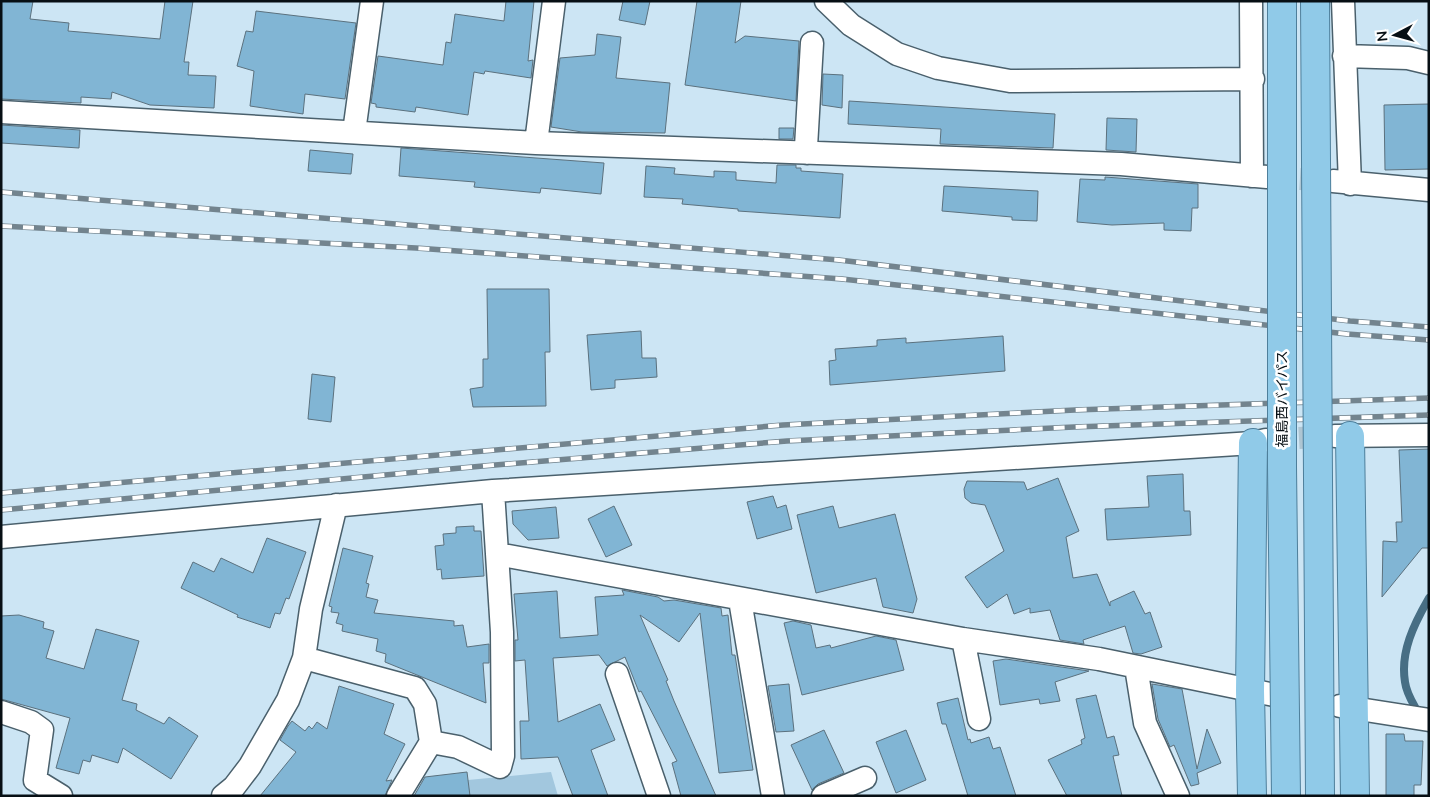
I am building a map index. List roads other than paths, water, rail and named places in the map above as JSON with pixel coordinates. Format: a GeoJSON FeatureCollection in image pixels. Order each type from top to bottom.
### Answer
{"type":"FeatureCollection","features":[{"type":"Feature","properties":{"kind":"highway","name":"福島西バイパス"},"geometry":{"type":"LineString","coordinates":[[1282,1],[1282,467],[1286,796]]}},
{"type":"Feature","properties":{"kind":"highway"},"geometry":{"type":"LineString","coordinates":[[1314,1],[1320,796]]}},
{"type":"Feature","properties":{"kind":"highway"},"geometry":{"type":"LineString","coordinates":[[1342,436],[1347,706],[1355,796]]}},
{"type":"Feature","properties":{"kind":"highway"},"geometry":{"type":"LineString","coordinates":[[1252,796],[1262,693],[1260,442]]}},
{"type":"Feature","properties":{"kind":"street"},"geometry":{"type":"LineString","coordinates":[[536,143],[554,1]]}},
{"type":"Feature","properties":{"kind":"street"},"geometry":{"type":"LineString","coordinates":[[826,1],[851,25],[897,54],[947,70],[1010,81],[1253,68]]}},
{"type":"Feature","properties":{"kind":"street"},"geometry":{"type":"LineString","coordinates":[[1,112],[536,143],[1121,164],[1260,177],[1251,1]]}},
{"type":"Feature","properties":{"kind":"street"},"geometry":{"type":"LineString","coordinates":[[1343,1],[1342,183],[1429,190]]}},
{"type":"Feature","properties":{"kind":"street"},"geometry":{"type":"LineString","coordinates":[[354,132],[370,2]]}},
{"type":"Feature","properties":{"kind":"street"},"geometry":{"type":"LineString","coordinates":[[807,153],[812,43]]}},
{"type":"Feature","properties":{"kind":"street"},"geometry":{"type":"LineString","coordinates":[[1344,56],[1408,58],[1429,63]]}},
{"type":"Feature","properties":{"kind":"street"},"geometry":{"type":"LineString","coordinates":[[1342,436],[1429,435]]}},
{"type":"Feature","properties":{"kind":"street"},"geometry":{"type":"LineString","coordinates":[[1,537],[493,491],[1260,442]]}},
{"type":"Feature","properties":{"kind":"street"},"geometry":{"type":"LineString","coordinates":[[431,742],[458,747],[500,767],[503,756],[502,632],[493,491]]}},
{"type":"Feature","properties":{"kind":"street"},"geometry":{"type":"LineString","coordinates":[[223,796],[234,787],[245,773],[288,700],[304,658],[312,609],[336,505]]}},
{"type":"Feature","properties":{"kind":"street"},"geometry":{"type":"LineString","coordinates":[[497,554],[740,600],[963,639],[1099,659],[1262,693]]}},
{"type":"Feature","properties":{"kind":"street"},"geometry":{"type":"LineString","coordinates":[[740,600],[773,796]]}},
{"type":"Feature","properties":{"kind":"street"},"geometry":{"type":"LineString","coordinates":[[963,639],[980,719]]}},
{"type":"Feature","properties":{"kind":"street"},"geometry":{"type":"LineString","coordinates":[[304,658],[415,688],[425,704],[431,742],[398,796]]}},
{"type":"Feature","properties":{"kind":"street"},"geometry":{"type":"LineString","coordinates":[[1136,667],[1145,723],[1178,796]]}},
{"type":"Feature","properties":{"kind":"street"},"geometry":{"type":"LineString","coordinates":[[617,674],[659,796]]}},
{"type":"Feature","properties":{"kind":"street"},"geometry":{"type":"LineString","coordinates":[[1347,706],[1429,720]]}},
{"type":"Feature","properties":{"kind":"street"},"geometry":{"type":"LineString","coordinates":[[1,712],[30,722],[42,730],[36,780],[61,796]]}},
{"type":"Feature","properties":{"kind":"street"},"geometry":{"type":"LineString","coordinates":[[823,796],[865,778]]}},
{"type":"Feature","properties":{"kind":"waterway"},"geometry":{"type":"LineString","coordinates":[[1415,707],[1406,685],[1404,671],[1406,649],[1413,628],[1429,598]]}},
{"type":"Feature","properties":{"kind":"tunnel"},"geometry":{"type":"LineString","coordinates":[[1267,177],[1333,181]]}},
{"type":"Feature","properties":{"kind":"tunnel"},"geometry":{"type":"LineString","coordinates":[[1266,440],[1334,436]]}},
{"type":"Feature","properties":{"kind":"railway"},"geometry":{"type":"LineString","coordinates":[[1,192],[839,260],[1350,321],[1429,327]]}},
{"type":"Feature","properties":{"kind":"railway"},"geometry":{"type":"LineString","coordinates":[[1,226],[416,248],[842,279],[1347,334],[1429,340]]}},
{"type":"Feature","properties":{"kind":"railway"},"geometry":{"type":"LineString","coordinates":[[1,493],[783,425],[1075,410],[1429,398]]}},
{"type":"Feature","properties":{"kind":"railway"},"geometry":{"type":"LineString","coordinates":[[1,510],[483,466],[787,441],[1074,427],[1429,415]]}}]}
